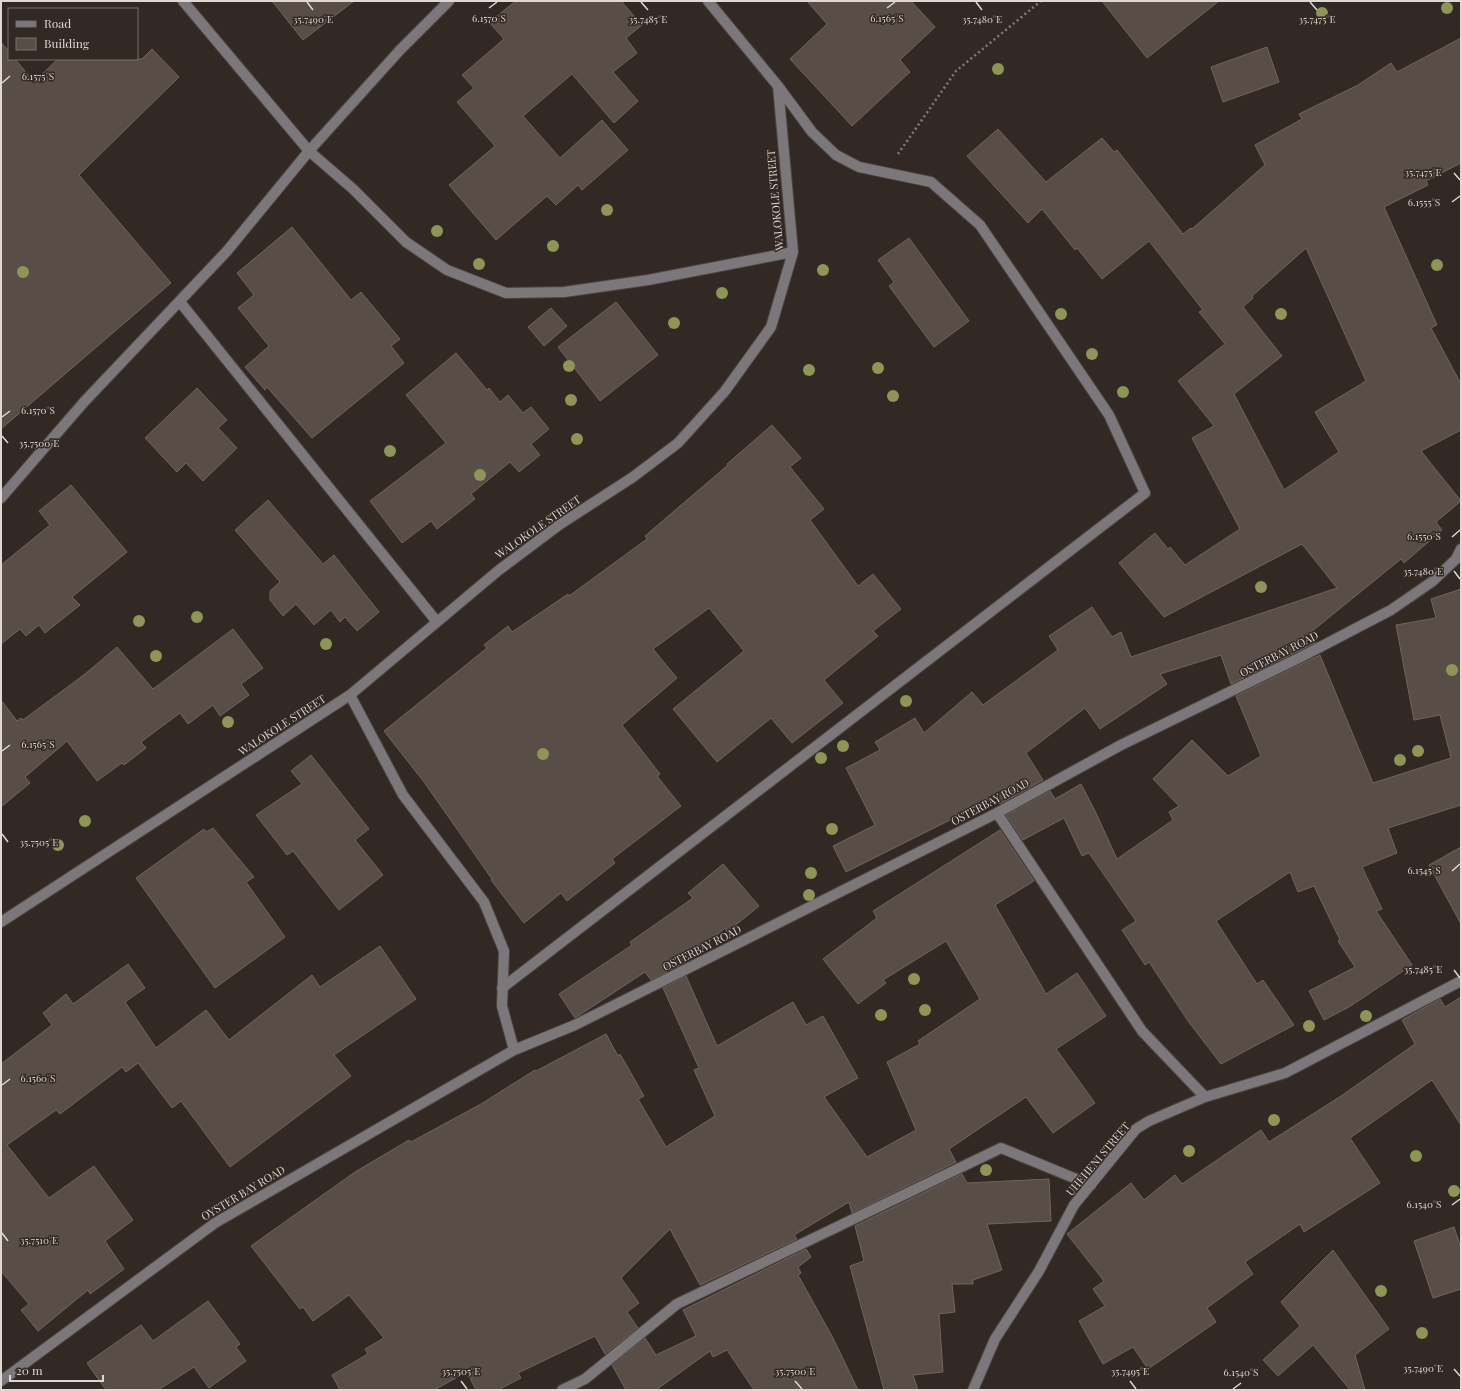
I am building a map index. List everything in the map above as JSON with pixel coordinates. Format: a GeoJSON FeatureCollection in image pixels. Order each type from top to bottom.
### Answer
{"type":"FeatureCollection","features":[{"type":"Feature","properties":{"kind":"street"},"geometry":{"type":"LineString","coordinates":[[183,1],[310,151],[353,189],[406,242],[447,270],[506,293],[564,292],[648,280],[793,252]]}},
{"type":"Feature","properties":{"kind":"street"},"geometry":{"type":"LineString","coordinates":[[1,498],[84,402],[227,251],[310,151],[400,50],[449,1]]}},
{"type":"Feature","properties":{"kind":"street"},"geometry":{"type":"LineString","coordinates":[[502,988],[1145,493],[1109,415],[980,225],[931,182],[859,167],[836,155],[812,132],[778,86],[708,1]]}},
{"type":"Feature","properties":{"kind":"street","name":"WALOKOLE STREET"},"geometry":{"type":"LineString","coordinates":[[1,922],[350,695],[499,570],[559,525],[633,477],[678,443],[725,391],[771,328],[793,252],[778,86]]}},
{"type":"Feature","properties":{"kind":"street"},"geometry":{"type":"LineString","coordinates":[[180,302],[437,622]]}},
{"type":"Feature","properties":{"kind":"street","name":"OSTERBAY ROAD"},"geometry":{"type":"LineString","coordinates":[[514,1050],[583,1022],[997,813],[1121,745],[1301,657],[1391,610],[1433,581],[1456,559],[1461,550]]}},
{"type":"Feature","properties":{"kind":"street"},"geometry":{"type":"LineString","coordinates":[[350,695],[403,795],[484,902],[504,951],[502,1006],[514,1050]]}},
{"type":"Feature","properties":{"kind":"street"},"geometry":{"type":"LineString","coordinates":[[997,813],[1142,1031],[1205,1097]]}},
{"type":"Feature","properties":{"kind":"street","name":"UHEHENI STREET"},"geometry":{"type":"LineString","coordinates":[[974,1390],[995,1339],[1039,1271],[1074,1205],[1136,1129],[1149,1120],[1205,1097],[1285,1073],[1461,981]]}},
{"type":"Feature","properties":{"kind":"street","name":"OYSTER BAY ROAD"},"geometry":{"type":"LineString","coordinates":[[1,1381],[215,1223],[514,1050]]}},
{"type":"Feature","properties":{"kind":"street"},"geometry":{"type":"LineString","coordinates":[[562,1390],[585,1379],[677,1304],[1001,1148],[1091,1185]]}},
{"type":"Feature","properties":{"kind":"path"},"geometry":{"type":"LineString","coordinates":[[886,173],[956,71],[1041,1]]}},
{"type":"Feature","properties":{"kind":"building"},"geometry":{"type":"Polygon","coordinates":[[[272,1],[354,1],[303,40],[272,1]]]}},
{"type":"Feature","properties":{"kind":"building"},"geometry":{"type":"Polygon","coordinates":[[[516,1],[621,1],[642,25],[626,38],[637,53],[613,72],[638,101],[614,123],[572,74],[523,116],[560,158],[602,120],[628,150],[582,190],[578,185],[556,205],[547,196],[496,240],[449,185],[495,146],[457,102],[474,88],[462,75],[504,39],[489,22],[516,1]]]}},
{"type":"Feature","properties":{"kind":"building"},"geometry":{"type":"Polygon","coordinates":[[[807,1],[911,1],[935,27],[900,60],[910,72],[852,126],[790,59],[827,24],[807,1]]]}},
{"type":"Feature","properties":{"kind":"building"},"geometry":{"type":"Polygon","coordinates":[[[1102,1],[1219,1],[1147,58],[1102,1]]]}},
{"type":"Feature","properties":{"kind":"building"},"geometry":{"type":"Polygon","coordinates":[[[1461,38],[1461,163],[1426,181],[1428,185],[1384,207],[1437,325],[1431,328],[1461,384],[1461,430],[1421,451],[1461,501],[1436,522],[1442,530],[1404,563],[1401,559],[1295,645],[1315,641],[1315,643],[1231,684],[1221,655],[1160,674],[1167,684],[1100,729],[1085,708],[1026,753],[1043,780],[1000,804],[996,797],[846,872],[833,846],[875,825],[846,768],[880,750],[875,742],[915,718],[924,733],[972,692],[983,705],[1058,650],[1049,636],[1092,607],[1112,637],[1121,632],[1131,657],[1337,588],[1302,544],[1164,617],[1119,563],[1155,533],[1168,549],[1170,547],[1185,565],[1240,529],[1192,438],[1214,426],[1178,381],[1225,344],[1199,312],[1203,310],[1149,241],[1102,279],[1077,248],[1075,250],[1042,209],[1028,223],[967,156],[998,129],[1046,182],[1102,138],[1114,152],[1117,150],[1183,234],[1191,228],[1192,229],[1265,165],[1255,145],[1302,119],[1299,114],[1358,85],[1391,63],[1397,72],[1461,38]],[[1306,248],[1252,296],[1253,298],[1243,307],[1282,356],[1234,394],[1284,490],[1339,452],[1315,412],[1366,381],[1306,248]]]}},
{"type":"Feature","properties":{"kind":"building"},"geometry":{"type":"Polygon","coordinates":[[[1,42],[8,51],[8,60],[16,60],[34,82],[57,60],[138,60],[142,59],[152,49],[179,77],[79,175],[171,283],[1,429],[1,42]]]}},
{"type":"Feature","properties":{"kind":"building"},"geometry":{"type":"Polygon","coordinates":[[[1267,47],[1279,82],[1223,102],[1211,67],[1267,47]]]}},
{"type":"Feature","properties":{"kind":"building"},"geometry":{"type":"Polygon","coordinates":[[[292,227],[351,300],[361,292],[400,339],[391,346],[404,363],[312,438],[267,387],[265,390],[245,367],[269,346],[238,308],[254,295],[237,273],[292,227]]]}},
{"type":"Feature","properties":{"kind":"building"},"geometry":{"type":"Polygon","coordinates":[[[909,238],[969,321],[934,347],[889,286],[894,282],[878,260],[909,238]]]}},
{"type":"Feature","properties":{"kind":"building"},"geometry":{"type":"Polygon","coordinates":[[[616,302],[658,355],[600,401],[558,347],[616,302]]]}},
{"type":"Feature","properties":{"kind":"building"},"geometry":{"type":"Polygon","coordinates":[[[551,308],[567,326],[544,346],[528,327],[551,308]]]}},
{"type":"Feature","properties":{"kind":"building"},"geometry":{"type":"Polygon","coordinates":[[[456,353],[487,390],[489,388],[500,402],[508,395],[523,413],[531,407],[549,429],[531,444],[540,455],[519,472],[510,462],[471,494],[475,499],[437,529],[431,521],[402,543],[370,501],[446,443],[406,395],[456,353]]]}},
{"type":"Feature","properties":{"kind":"building"},"geometry":{"type":"Polygon","coordinates":[[[197,388],[227,420],[218,428],[237,448],[203,481],[186,463],[177,472],[145,438],[197,388]]]}},
{"type":"Feature","properties":{"kind":"building"},"geometry":{"type":"Polygon","coordinates":[[[772,425],[801,458],[790,467],[824,509],[810,520],[858,586],[873,574],[901,609],[873,631],[878,636],[824,680],[843,703],[792,743],[771,718],[717,762],[673,709],[744,651],[709,608],[653,649],[677,678],[622,725],[660,774],[657,776],[681,806],[612,859],[615,863],[567,901],[561,893],[524,923],[491,880],[492,879],[424,782],[384,731],[487,648],[484,645],[508,626],[512,632],[568,594],[569,596],[647,539],[645,536],[772,425]]]}},
{"type":"Feature","properties":{"kind":"building"},"geometry":{"type":"Polygon","coordinates":[[[71,485],[127,552],[72,597],[80,605],[45,633],[39,625],[26,636],[20,629],[1,644],[1,565],[50,525],[39,511],[71,485]]]}},
{"type":"Feature","properties":{"kind":"building"},"geometry":{"type":"Polygon","coordinates":[[[268,500],[323,564],[334,555],[379,612],[357,631],[345,617],[340,622],[331,610],[314,625],[296,604],[283,616],[270,600],[270,591],[280,582],[235,530],[268,500]]]}},
{"type":"Feature","properties":{"kind":"building"},"geometry":{"type":"Polygon","coordinates":[[[1461,589],[1461,805],[1388,828],[1397,853],[1362,867],[1382,909],[1376,911],[1412,965],[1349,1007],[1324,1020],[1309,991],[1355,967],[1338,941],[1340,940],[1314,886],[1298,892],[1290,872],[1216,921],[1257,984],[1263,980],[1294,1025],[1221,1064],[1188,1021],[1149,962],[1145,965],[1122,930],[1136,921],[1089,853],[1082,856],[1064,818],[1023,840],[1006,815],[1050,791],[1055,799],[1081,784],[1117,859],[1173,820],[1169,812],[1179,806],[1153,779],[1192,740],[1228,776],[1261,756],[1236,696],[1320,655],[1373,783],[1451,758],[1440,715],[1414,720],[1396,625],[1436,618],[1431,599],[1461,589]]]}},
{"type":"Feature","properties":{"kind":"building"},"geometry":{"type":"Polygon","coordinates":[[[233,629],[263,668],[241,684],[249,695],[220,716],[213,705],[188,724],[180,713],[141,742],[146,748],[124,765],[122,763],[97,781],[67,741],[25,777],[30,783],[1,807],[1,700],[17,721],[21,718],[23,720],[85,674],[117,647],[153,689],[233,629]]]}},
{"type":"Feature","properties":{"kind":"building"},"geometry":{"type":"Polygon","coordinates":[[[311,755],[369,829],[355,840],[383,875],[339,910],[293,851],[287,855],[256,815],[302,784],[291,771],[311,755]]]}},
{"type":"Feature","properties":{"kind":"building"},"geometry":{"type":"Polygon","coordinates":[[[213,828],[254,877],[246,882],[285,937],[215,988],[136,878],[204,829],[206,832],[213,828]]]}},
{"type":"Feature","properties":{"kind":"building"},"geometry":{"type":"Polygon","coordinates":[[[1000,830],[1034,881],[995,905],[1046,994],[1077,973],[1106,1016],[1056,1049],[1095,1103],[1053,1133],[1026,1097],[949,1149],[956,1162],[852,1213],[849,1202],[794,1235],[797,1239],[700,1285],[670,1229],[621,1278],[639,1303],[627,1312],[638,1328],[605,1354],[595,1336],[518,1373],[521,1378],[498,1390],[476,1390],[467,1372],[434,1390],[340,1390],[332,1375],[368,1354],[365,1349],[384,1338],[349,1295],[313,1321],[303,1307],[300,1309],[251,1246],[355,1172],[409,1140],[411,1142],[481,1104],[535,1070],[536,1071],[606,1034],[618,1056],[620,1054],[644,1096],[638,1099],[666,1147],[715,1116],[694,1070],[699,1068],[663,988],[686,976],[717,1046],[793,1002],[806,1025],[823,1016],[858,1078],[824,1097],[867,1157],[916,1130],[887,1062],[920,1044],[918,1041],[980,999],[946,941],[883,980],[886,983],[858,1004],[823,959],[877,918],[873,911],[1000,830]]]}},
{"type":"Feature","properties":{"kind":"building"},"geometry":{"type":"Polygon","coordinates":[[[1461,847],[1461,924],[1429,865],[1461,847]]]}},
{"type":"Feature","properties":{"kind":"building"},"geometry":{"type":"Polygon","coordinates":[[[723,864],[759,906],[727,932],[725,928],[686,962],[651,980],[645,972],[575,1018],[559,994],[632,945],[630,942],[693,898],[688,893],[723,864]]]}},
{"type":"Feature","properties":{"kind":"building"},"geometry":{"type":"Polygon","coordinates":[[[380,946],[416,999],[334,1055],[351,1076],[230,1167],[181,1101],[172,1108],[138,1063],[126,1072],[122,1067],[60,1114],[56,1110],[7,1145],[49,1198],[94,1166],[133,1220],[105,1241],[124,1269],[90,1294],[88,1290],[38,1331],[21,1310],[29,1304],[1,1271],[1,1064],[52,1025],[43,1013],[66,994],[73,1004],[128,964],[145,988],[125,1002],[156,1048],[206,1010],[229,1040],[312,975],[320,987],[380,946]]]}},
{"type":"Feature","properties":{"kind":"building"},"geometry":{"type":"Polygon","coordinates":[[[1461,997],[1461,1125],[1432,1080],[1350,1138],[1380,1183],[1304,1232],[1300,1224],[1245,1262],[1253,1274],[1207,1308],[1216,1322],[1148,1369],[1133,1347],[1103,1364],[1079,1321],[1105,1306],[1093,1289],[1104,1281],[1067,1234],[1131,1183],[1144,1200],[1175,1175],[1182,1184],[1261,1130],[1269,1142],[1341,1096],[1415,1044],[1402,1020],[1440,999],[1445,1007],[1461,997]]]}},
{"type":"Feature","properties":{"kind":"building"},"geometry":{"type":"Polygon","coordinates":[[[962,1174],[967,1183],[1049,1179],[1051,1221],[987,1224],[1002,1270],[973,1280],[973,1284],[952,1284],[955,1312],[939,1314],[943,1372],[913,1375],[918,1390],[884,1390],[850,1266],[864,1261],[855,1226],[962,1174]]]}},
{"type":"Feature","properties":{"kind":"building"},"geometry":{"type":"Polygon","coordinates":[[[1454,1227],[1461,1248],[1461,1289],[1433,1298],[1414,1241],[1454,1227]]]}},
{"type":"Feature","properties":{"kind":"building"},"geometry":{"type":"Polygon","coordinates":[[[806,1249],[811,1257],[798,1267],[801,1273],[798,1275],[833,1338],[858,1390],[754,1390],[727,1350],[713,1357],[710,1351],[656,1390],[626,1390],[612,1365],[645,1338],[656,1355],[696,1336],[683,1310],[806,1249]]]}},
{"type":"Feature","properties":{"kind":"building"},"geometry":{"type":"Polygon","coordinates":[[[1333,1250],[1389,1329],[1355,1355],[1365,1390],[1350,1390],[1313,1345],[1278,1376],[1263,1360],[1300,1326],[1281,1302],[1333,1250]]]}},
{"type":"Feature","properties":{"kind":"building"},"geometry":{"type":"Polygon","coordinates":[[[208,1301],[240,1344],[236,1347],[246,1361],[209,1388],[194,1367],[158,1390],[106,1390],[87,1363],[141,1325],[153,1341],[208,1301]]]}}]}
